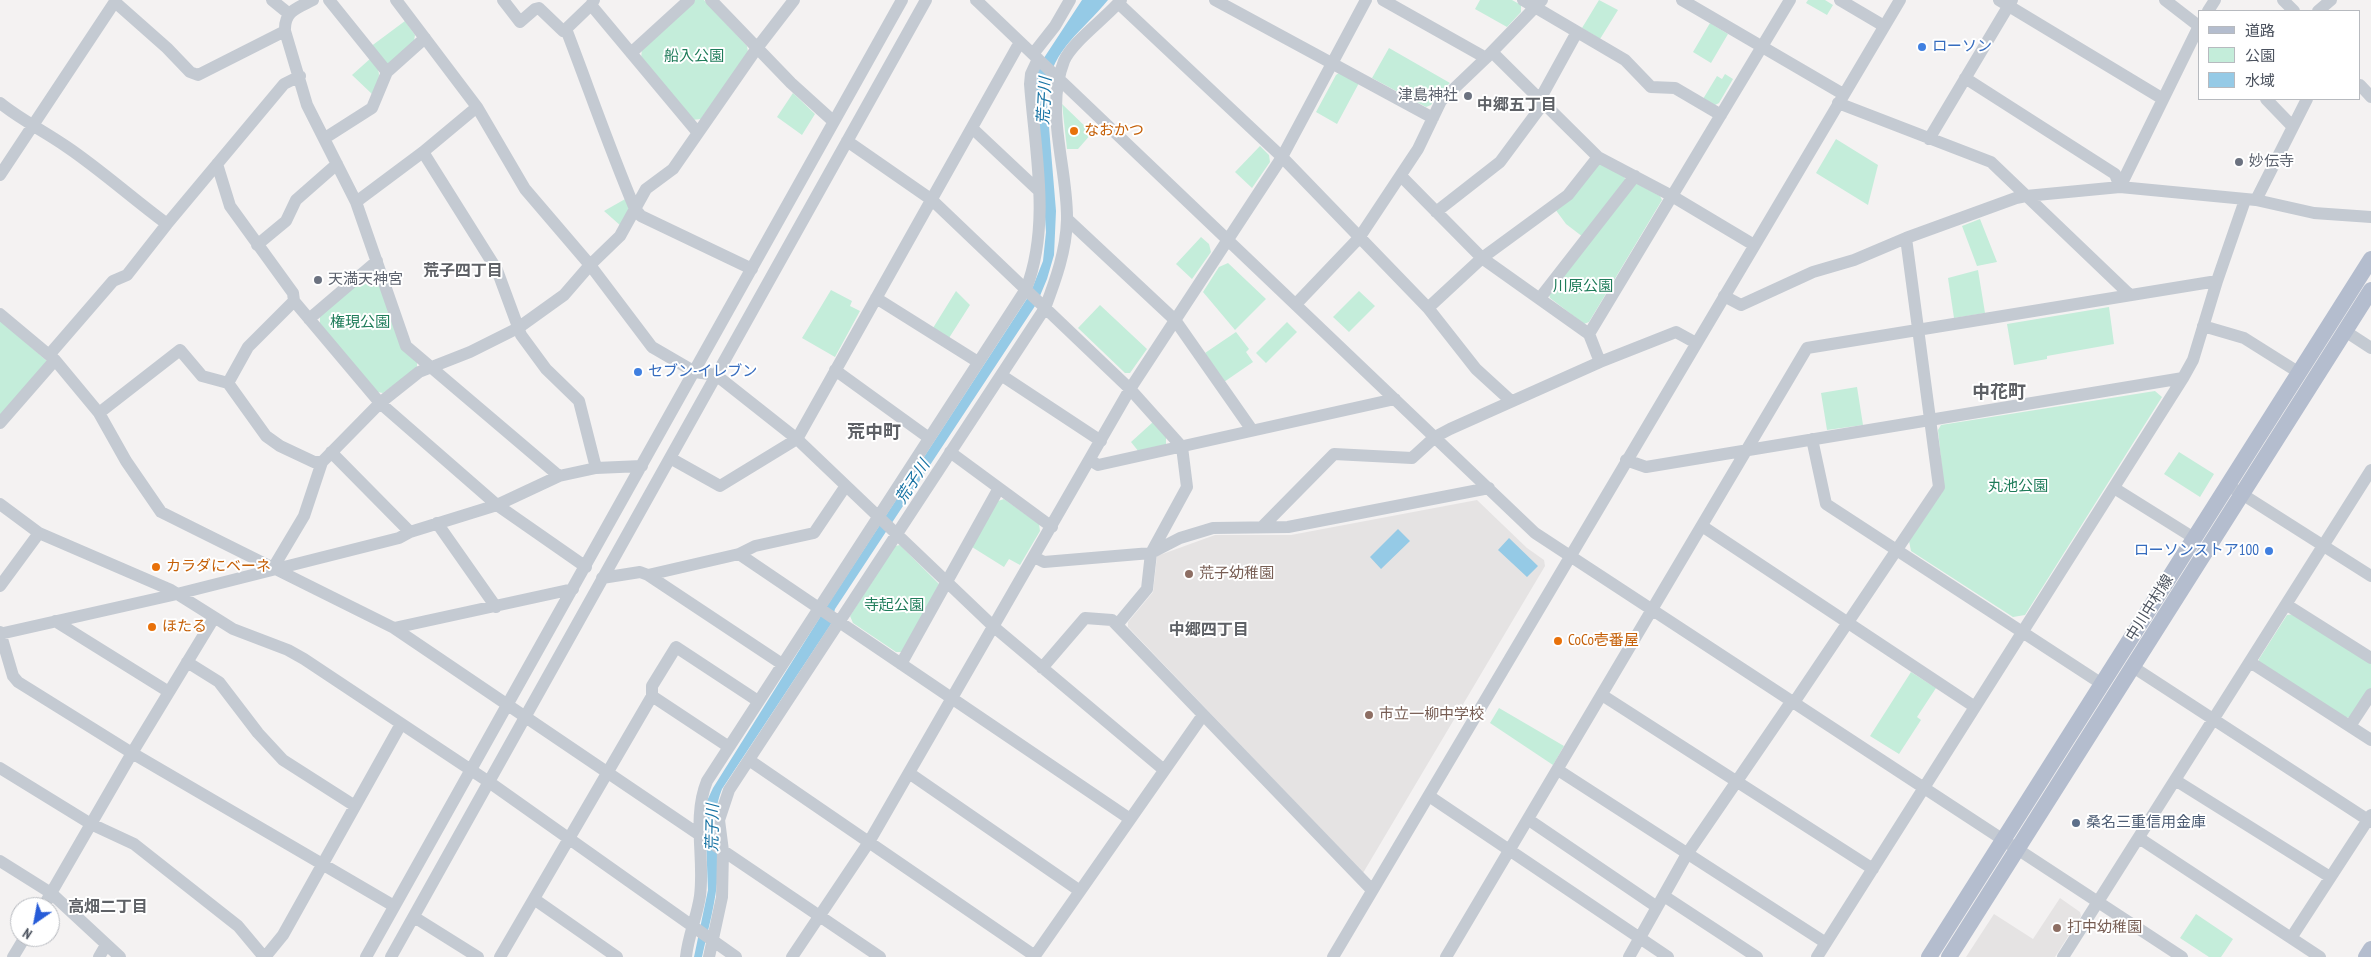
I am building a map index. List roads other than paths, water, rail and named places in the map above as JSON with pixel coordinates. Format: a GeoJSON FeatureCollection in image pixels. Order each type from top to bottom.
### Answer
{"type":"FeatureCollection","features":[{"type":"Feature","properties":{"kind":"main road","name":"中川中村線"},"geometry":{"type":"LineString","coordinates":[[1929,957],[2371,259]]}},
{"type":"Feature","properties":{"kind":"main road","name":"中川中村線"},"geometry":{"type":"LineString","coordinates":[[1949,957],[2371,290]]}},
{"type":"Feature","properties":{"kind":"main road"},"geometry":{"type":"LineString","coordinates":[[2366,957],[2371,949]]}},
{"type":"Feature","properties":{"kind":"street"},"geometry":{"type":"LineString","coordinates":[[272,0],[288,13]]}},
{"type":"Feature","properties":{"kind":"street"},"geometry":{"type":"LineString","coordinates":[[314,0],[288,13],[285,31],[307,104],[356,202],[406,346],[560,476]]}},
{"type":"Feature","properties":{"kind":"street"},"geometry":{"type":"LineString","coordinates":[[329,0],[387,72]]}},
{"type":"Feature","properties":{"kind":"street"},"geometry":{"type":"LineString","coordinates":[[396,0],[477,107],[526,189],[590,265],[652,346],[695,372],[716,374],[796,439],[994,627],[1164,770]]}},
{"type":"Feature","properties":{"kind":"street"},"geometry":{"type":"LineString","coordinates":[[502,0],[520,22],[535,9],[539,8],[564,31],[593,3],[631,53],[698,133]]}},
{"type":"Feature","properties":{"kind":"street"},"geometry":{"type":"LineString","coordinates":[[631,53],[689,0]]}},
{"type":"Feature","properties":{"kind":"street"},"geometry":{"type":"LineString","coordinates":[[711,0],[757,48],[833,121]]}},
{"type":"Feature","properties":{"kind":"street"},"geometry":{"type":"LineString","coordinates":[[275,569],[304,516],[322,462],[331,452],[380,403],[419,372],[430,366],[470,352],[518,328],[564,295],[590,265],[620,236],[646,189],[673,169],[757,48],[794,0]]}},
{"type":"Feature","properties":{"kind":"street"},"geometry":{"type":"LineString","coordinates":[[366,957],[902,0]]}},
{"type":"Feature","properties":{"kind":"street"},"geometry":{"type":"LineString","coordinates":[[391,957],[524,716],[926,0]]}},
{"type":"Feature","properties":{"kind":"street"},"geometry":{"type":"LineString","coordinates":[[976,0],[1535,532],[1792,703],[2182,957]]}},
{"type":"Feature","properties":{"kind":"street"},"geometry":{"type":"LineString","coordinates":[[686,957],[694,926],[701,882],[701,797],[707,782],[782,664],[879,519],[978,362],[1027,291],[1034,269],[1038,246],[1038,191],[1030,84],[1031,74],[1036,56],[1070,0]]}},
{"type":"Feature","properties":{"kind":"street"},"geometry":{"type":"LineString","coordinates":[[1215,0],[1433,118]]}},
{"type":"Feature","properties":{"kind":"street"},"geometry":{"type":"LineString","coordinates":[[792,957],[869,842],[1130,389],[1282,157],[1366,0]]}},
{"type":"Feature","properties":{"kind":"street"},"geometry":{"type":"LineString","coordinates":[[1383,0],[1489,55],[1598,157],[1672,196],[1754,245]]}},
{"type":"Feature","properties":{"kind":"street"},"geometry":{"type":"LineString","coordinates":[[1523,0],[1538,4],[1577,32],[1625,60],[1651,87],[1675,88],[1721,115]]}},
{"type":"Feature","properties":{"kind":"street"},"geometry":{"type":"LineString","coordinates":[[1682,0],[1762,47],[1841,99],[1929,139],[1991,162],[2130,295]]}},
{"type":"Feature","properties":{"kind":"street"},"geometry":{"type":"LineString","coordinates":[[1589,334],[1790,0]]}},
{"type":"Feature","properties":{"kind":"street"},"geometry":{"type":"LineString","coordinates":[[1840,0],[1884,26]]}},
{"type":"Feature","properties":{"kind":"street"},"geometry":{"type":"LineString","coordinates":[[1333,957],[1900,0]]}},
{"type":"Feature","properties":{"kind":"street"},"geometry":{"type":"LineString","coordinates":[[2165,0],[2198,24]]}},
{"type":"Feature","properties":{"kind":"street"},"geometry":{"type":"LineString","coordinates":[[2283,0],[2293,10]]}},
{"type":"Feature","properties":{"kind":"street"},"geometry":{"type":"LineString","coordinates":[[2319,10],[2331,0]]}},
{"type":"Feature","properties":{"kind":"street"},"geometry":{"type":"LineString","coordinates":[[0,175],[115,1],[168,48],[190,72],[198,75],[285,31]]}},
{"type":"Feature","properties":{"kind":"street"},"geometry":{"type":"LineString","coordinates":[[709,957],[710,939],[722,897],[719,820],[725,800],[893,533],[1001,375],[1042,306],[1059,273],[1067,219],[1056,100],[1056,76],[1071,50],[1108,15],[1119,1],[1282,157],[1428,308],[1476,369],[1511,401]]}},
{"type":"Feature","properties":{"kind":"street"},"geometry":{"type":"LineString","coordinates":[[1929,139],[2007,2],[2163,99]]}},
{"type":"Feature","properties":{"kind":"street"},"geometry":{"type":"LineString","coordinates":[[1296,304],[1359,238],[1418,149],[1441,101],[1538,4]]}},
{"type":"Feature","properties":{"kind":"street"},"geometry":{"type":"LineString","coordinates":[[2120,187],[2198,27]]}},
{"type":"Feature","properties":{"kind":"street"},"geometry":{"type":"LineString","coordinates":[[566,29],[603,126],[610,150],[636,209],[641,216],[752,269]]}},
{"type":"Feature","properties":{"kind":"street"},"geometry":{"type":"LineString","coordinates":[[1436,212],[1500,162],[1541,103],[1577,32]]}},
{"type":"Feature","properties":{"kind":"street"},"geometry":{"type":"LineString","coordinates":[[325,138],[372,108],[387,72],[425,38]]}},
{"type":"Feature","properties":{"kind":"street"},"geometry":{"type":"LineString","coordinates":[[670,458],[720,486],[796,439],[1020,42]]}},
{"type":"Feature","properties":{"kind":"street"},"geometry":{"type":"LineString","coordinates":[[0,423],[113,281],[127,276],[167,224],[284,84],[300,76]]}},
{"type":"Feature","properties":{"kind":"street"},"geometry":{"type":"LineString","coordinates":[[1965,78],[2114,174],[2120,187]]}},
{"type":"Feature","properties":{"kind":"street"},"geometry":{"type":"LineString","coordinates":[[2361,86],[2371,97]]}},
{"type":"Feature","properties":{"kind":"street"},"geometry":{"type":"LineString","coordinates":[[2267,100],[2293,127]]}},
{"type":"Feature","properties":{"kind":"street"},"geometry":{"type":"LineString","coordinates":[[1817,957],[2183,378],[2193,360],[2217,281],[2250,200],[2293,127],[2306,100]]}},
{"type":"Feature","properties":{"kind":"street"},"geometry":{"type":"LineString","coordinates":[[0,103],[20,119],[33,124],[69,148],[167,224]]}},
{"type":"Feature","properties":{"kind":"street"},"geometry":{"type":"LineString","coordinates":[[356,202],[423,152],[477,107]]}},
{"type":"Feature","properties":{"kind":"street"},"geometry":{"type":"LineString","coordinates":[[972,128],[1038,191]]}},
{"type":"Feature","properties":{"kind":"street"},"geometry":{"type":"LineString","coordinates":[[847,141],[932,200],[1130,389],[1182,447],[1187,487],[1151,553],[1147,589],[1117,624]]}},
{"type":"Feature","properties":{"kind":"street"},"geometry":{"type":"LineString","coordinates":[[423,152],[497,270],[518,328],[546,369],[579,401],[596,468]]}},
{"type":"Feature","properties":{"kind":"street"},"geometry":{"type":"LineString","coordinates":[[1428,308],[1482,258],[1568,195],[1598,157]]}},
{"type":"Feature","properties":{"kind":"street"},"geometry":{"type":"LineString","coordinates":[[217,164],[230,206],[292,293],[294,301],[380,403],[497,505],[586,567]]}},
{"type":"Feature","properties":{"kind":"street"},"geometry":{"type":"LineString","coordinates":[[257,246],[286,221],[296,200],[337,164]]}},
{"type":"Feature","properties":{"kind":"street"},"geometry":{"type":"LineString","coordinates":[[1401,176],[1482,258],[1589,334],[1600,362]]}},
{"type":"Feature","properties":{"kind":"street"},"geometry":{"type":"LineString","coordinates":[[1540,298],[1635,176]]}},
{"type":"Feature","properties":{"kind":"street"},"geometry":{"type":"LineString","coordinates":[[1724,296],[1741,305],[1813,272],[1854,260],[1906,238],[2026,196],[2120,187],[2250,200],[2314,213],[2371,218]]}},
{"type":"Feature","properties":{"kind":"street"},"geometry":{"type":"LineString","coordinates":[[1067,219],[1175,320],[1252,430]]}},
{"type":"Feature","properties":{"kind":"street"},"geometry":{"type":"LineString","coordinates":[[1629,957],[1687,854],[1848,623],[1939,487],[1906,238]]}},
{"type":"Feature","properties":{"kind":"street"},"geometry":{"type":"LineString","coordinates":[[309,319],[377,261]]}},
{"type":"Feature","properties":{"kind":"street"},"geometry":{"type":"LineString","coordinates":[[1446,957],[1511,851],[1651,610],[1807,348],[2217,281]]}},
{"type":"Feature","properties":{"kind":"street"},"geometry":{"type":"LineString","coordinates":[[876,298],[978,362]]}},
{"type":"Feature","properties":{"kind":"street"},"geometry":{"type":"LineString","coordinates":[[228,383],[248,347],[294,301]]}},
{"type":"Feature","properties":{"kind":"street"},"geometry":{"type":"LineString","coordinates":[[0,314],[52,358],[99,413],[126,461],[162,512],[394,628],[880,957]]}},
{"type":"Feature","properties":{"kind":"street"},"geometry":{"type":"LineString","coordinates":[[2204,326],[2244,338],[2298,372]]}},
{"type":"Feature","properties":{"kind":"street"},"geometry":{"type":"LineString","coordinates":[[2345,331],[2371,348]]}},
{"type":"Feature","properties":{"kind":"street"},"geometry":{"type":"LineString","coordinates":[[1262,527],[1334,454],[1412,458],[1436,438],[1511,401],[1600,362],[1676,332],[1696,343]]}},
{"type":"Feature","properties":{"kind":"street"},"geometry":{"type":"LineString","coordinates":[[99,413],[180,350],[202,376],[228,383],[266,436],[280,446],[314,462],[322,462]]}},
{"type":"Feature","properties":{"kind":"street"},"geometry":{"type":"LineString","coordinates":[[835,370],[929,438]]}},
{"type":"Feature","properties":{"kind":"street"},"geometry":{"type":"LineString","coordinates":[[1001,375],[1101,441]]}},
{"type":"Feature","properties":{"kind":"street"},"geometry":{"type":"LineString","coordinates":[[1626,460],[1646,467],[1930,418],[2183,378]]}},
{"type":"Feature","properties":{"kind":"street"},"geometry":{"type":"LineString","coordinates":[[1090,460],[1098,464],[1395,399]]}},
{"type":"Feature","properties":{"kind":"street"},"geometry":{"type":"LineString","coordinates":[[1812,439],[1826,504],[2102,684]]}},
{"type":"Feature","properties":{"kind":"street"},"geometry":{"type":"LineString","coordinates":[[331,452],[410,532]]}},
{"type":"Feature","properties":{"kind":"street"},"geometry":{"type":"LineString","coordinates":[[950,452],[1052,527]]}},
{"type":"Feature","properties":{"kind":"street"},"geometry":{"type":"LineString","coordinates":[[394,906],[132,753],[18,682],[13,676],[0,633],[177,594],[399,538],[410,532],[497,505],[560,476],[596,468],[642,466]]}},
{"type":"Feature","properties":{"kind":"street"},"geometry":{"type":"LineString","coordinates":[[2063,957],[2323,546],[2367,486],[2371,470]]}},
{"type":"Feature","properties":{"kind":"street"},"geometry":{"type":"LineString","coordinates":[[2227,485],[2371,576]]}},
{"type":"Feature","properties":{"kind":"street"},"geometry":{"type":"LineString","coordinates":[[648,575],[738,554],[755,546],[814,533],[846,486]]}},
{"type":"Feature","properties":{"kind":"street"},"geometry":{"type":"LineString","coordinates":[[901,664],[999,488]]}},
{"type":"Feature","properties":{"kind":"street"},"geometry":{"type":"LineString","coordinates":[[1034,557],[1044,562],[1151,553],[1180,538],[1212,528],[1288,527],[1489,488]]}},
{"type":"Feature","properties":{"kind":"street"},"geometry":{"type":"LineString","coordinates":[[2114,488],[2194,538]]}},
{"type":"Feature","properties":{"kind":"street"},"geometry":{"type":"LineString","coordinates":[[0,504],[38,533],[177,594],[233,629],[288,650],[489,782],[736,957]]}},
{"type":"Feature","properties":{"kind":"street"},"geometry":{"type":"LineString","coordinates":[[437,523],[496,607]]}},
{"type":"Feature","properties":{"kind":"street"},"geometry":{"type":"LineString","coordinates":[[1702,526],[1975,707]]}},
{"type":"Feature","properties":{"kind":"street"},"geometry":{"type":"LineString","coordinates":[[0,586],[38,533]]}},
{"type":"Feature","properties":{"kind":"street"},"geometry":{"type":"LineString","coordinates":[[738,554],[1130,819]]}},
{"type":"Feature","properties":{"kind":"street"},"geometry":{"type":"LineString","coordinates":[[602,578],[640,572],[648,575],[782,664]]}},
{"type":"Feature","properties":{"kind":"street"},"geometry":{"type":"LineString","coordinates":[[394,628],[573,589]]}},
{"type":"Feature","properties":{"kind":"street"},"geometry":{"type":"LineString","coordinates":[[2287,605],[2371,658]]}},
{"type":"Feature","properties":{"kind":"street"},"geometry":{"type":"LineString","coordinates":[[49,897],[132,753],[214,618]]}},
{"type":"Feature","properties":{"kind":"street"},"geometry":{"type":"LineString","coordinates":[[1042,668],[1085,618],[1112,620],[1372,890]]}},
{"type":"Feature","properties":{"kind":"street"},"geometry":{"type":"LineString","coordinates":[[55,621],[169,692]]}},
{"type":"Feature","properties":{"kind":"street"},"geometry":{"type":"LineString","coordinates":[[500,957],[652,696],[652,686],[676,647],[758,701]]}},
{"type":"Feature","properties":{"kind":"street"},"geometry":{"type":"LineString","coordinates":[[187,662],[219,682],[258,733],[283,760],[355,806]]}},
{"type":"Feature","properties":{"kind":"street"},"geometry":{"type":"LineString","coordinates":[[2250,662],[2371,740]]}},
{"type":"Feature","properties":{"kind":"street"},"geometry":{"type":"LineString","coordinates":[[2133,667],[2370,819],[2291,938]]}},
{"type":"Feature","properties":{"kind":"street"},"geometry":{"type":"LineString","coordinates":[[2350,726],[2371,694]]}},
{"type":"Feature","properties":{"kind":"street"},"geometry":{"type":"LineString","coordinates":[[1602,695],[1873,869]]}},
{"type":"Feature","properties":{"kind":"street"},"geometry":{"type":"LineString","coordinates":[[652,696],[729,747]]}},
{"type":"Feature","properties":{"kind":"street"},"geometry":{"type":"LineString","coordinates":[[749,760],[1034,956],[1202,715]]}},
{"type":"Feature","properties":{"kind":"street"},"geometry":{"type":"LineString","coordinates":[[0,768],[91,824],[134,844],[238,926],[265,957],[282,935],[401,724]]}},
{"type":"Feature","properties":{"kind":"street"},"geometry":{"type":"LineString","coordinates":[[1558,770],[1826,943]]}},
{"type":"Feature","properties":{"kind":"street"},"geometry":{"type":"LineString","coordinates":[[909,774],[1080,891]]}},
{"type":"Feature","properties":{"kind":"street"},"geometry":{"type":"LineString","coordinates":[[2175,780],[2330,877]]}},
{"type":"Feature","properties":{"kind":"street"},"geometry":{"type":"LineString","coordinates":[[1429,796],[1668,957]]}},
{"type":"Feature","properties":{"kind":"street"},"geometry":{"type":"LineString","coordinates":[[1529,820],[1660,902],[1757,957]]}},
{"type":"Feature","properties":{"kind":"street"},"geometry":{"type":"LineString","coordinates":[[2139,838],[2320,957]]}},
{"type":"Feature","properties":{"kind":"street"},"geometry":{"type":"LineString","coordinates":[[0,861],[51,893],[120,957]]}},
{"type":"Feature","properties":{"kind":"street"},"geometry":{"type":"LineString","coordinates":[[534,899],[617,957]]}},
{"type":"Feature","properties":{"kind":"street"},"geometry":{"type":"LineString","coordinates":[[414,917],[478,957]]}},
{"type":"Feature","properties":{"kind":"street"},"geometry":{"type":"LineString","coordinates":[[99,957],[106,945]]}},
{"type":"Feature","properties":{"kind":"water","name":"荒子川"},"geometry":{"type":"Polygon","coordinates":[[[1082,0],[1108,0],[1062,51],[1055,63],[1046,91],[1056,211],[1054,255],[1047,279],[1037,303],[835,609],[831,624],[722,789],[716,812],[718,873],[716,894],[702,957],[694,957],[708,890],[705,815],[706,803],[713,788],[827,606],[1030,294],[1043,261],[1046,232],[1036,87],[1038,67],[1082,0]]]}},
{"type":"Feature","properties":{"kind":"water"},"geometry":{"type":"Polygon","coordinates":[[[1398,529],[1410,541],[1381,569],[1370,557],[1398,529]]]}},
{"type":"Feature","properties":{"kind":"water"},"geometry":{"type":"Polygon","coordinates":[[[1509,538],[1538,566],[1527,577],[1498,550],[1509,538]]]}},
{"type":"Feature","properties":{"kind":"place","name":"ローソン"},"geometry":{"type":"Point","coordinates":[1922,47]}},
{"type":"Feature","properties":{"kind":"place","name":"津島神社"},"geometry":{"type":"Point","coordinates":[1468,96]}},
{"type":"Feature","properties":{"kind":"place","name":"なおかつ"},"geometry":{"type":"Point","coordinates":[1074,131]}},
{"type":"Feature","properties":{"kind":"place","name":"妙伝寺"},"geometry":{"type":"Point","coordinates":[2239,162]}},
{"type":"Feature","properties":{"kind":"place","name":"天満天神宮"},"geometry":{"type":"Point","coordinates":[318,280]}},
{"type":"Feature","properties":{"kind":"place","name":"セブン-イレブン"},"geometry":{"type":"Point","coordinates":[638,372]}},
{"type":"Feature","properties":{"kind":"place","name":"ローソンストア100"},"geometry":{"type":"Point","coordinates":[2269,551]}},
{"type":"Feature","properties":{"kind":"place","name":"カラダにベーネ"},"geometry":{"type":"Point","coordinates":[156,567]}},
{"type":"Feature","properties":{"kind":"place","name":"荒子幼稚園"},"geometry":{"type":"Point","coordinates":[1189,574]}},
{"type":"Feature","properties":{"kind":"place","name":"ほたる"},"geometry":{"type":"Point","coordinates":[152,627]}},
{"type":"Feature","properties":{"kind":"place","name":"CoCo壱番屋"},"geometry":{"type":"Point","coordinates":[1558,641]}},
{"type":"Feature","properties":{"kind":"place","name":"市立一柳中学校"},"geometry":{"type":"Point","coordinates":[1369,715]}},
{"type":"Feature","properties":{"kind":"place","name":"桑名三重信用金庫"},"geometry":{"type":"Point","coordinates":[2076,823]}},
{"type":"Feature","properties":{"kind":"place","name":"打中幼稚園"},"geometry":{"type":"Point","coordinates":[2057,928]}},
{"type":"Feature","properties":{"kind":"district","name":"中郷五丁目"},"geometry":{"type":"Point","coordinates":[1517,105]}},
{"type":"Feature","properties":{"kind":"district","name":"荒子四丁目"},"geometry":{"type":"Point","coordinates":[463,271]}},
{"type":"Feature","properties":{"kind":"district","name":"中花町"},"geometry":{"type":"Point","coordinates":[1999,393]}},
{"type":"Feature","properties":{"kind":"district","name":"荒中町"},"geometry":{"type":"Point","coordinates":[874,433]}},
{"type":"Feature","properties":{"kind":"district","name":"中郷四丁目"},"geometry":{"type":"Point","coordinates":[1209,630]}},
{"type":"Feature","properties":{"kind":"district","name":"高畑二丁目"},"geometry":{"type":"Point","coordinates":[108,907]}},
{"type":"Feature","properties":{"kind":"park label","name":"船入公園"},"geometry":{"type":"Point","coordinates":[694,57]}},
{"type":"Feature","properties":{"kind":"park label","name":"川原公園"},"geometry":{"type":"Point","coordinates":[1583,287]}},
{"type":"Feature","properties":{"kind":"park label","name":"権現公園"},"geometry":{"type":"Point","coordinates":[360,323]}},
{"type":"Feature","properties":{"kind":"park label","name":"丸池公園"},"geometry":{"type":"Point","coordinates":[2018,487]}},
{"type":"Feature","properties":{"kind":"park label","name":"寺起公園"},"geometry":{"type":"Point","coordinates":[894,606]}}]}
